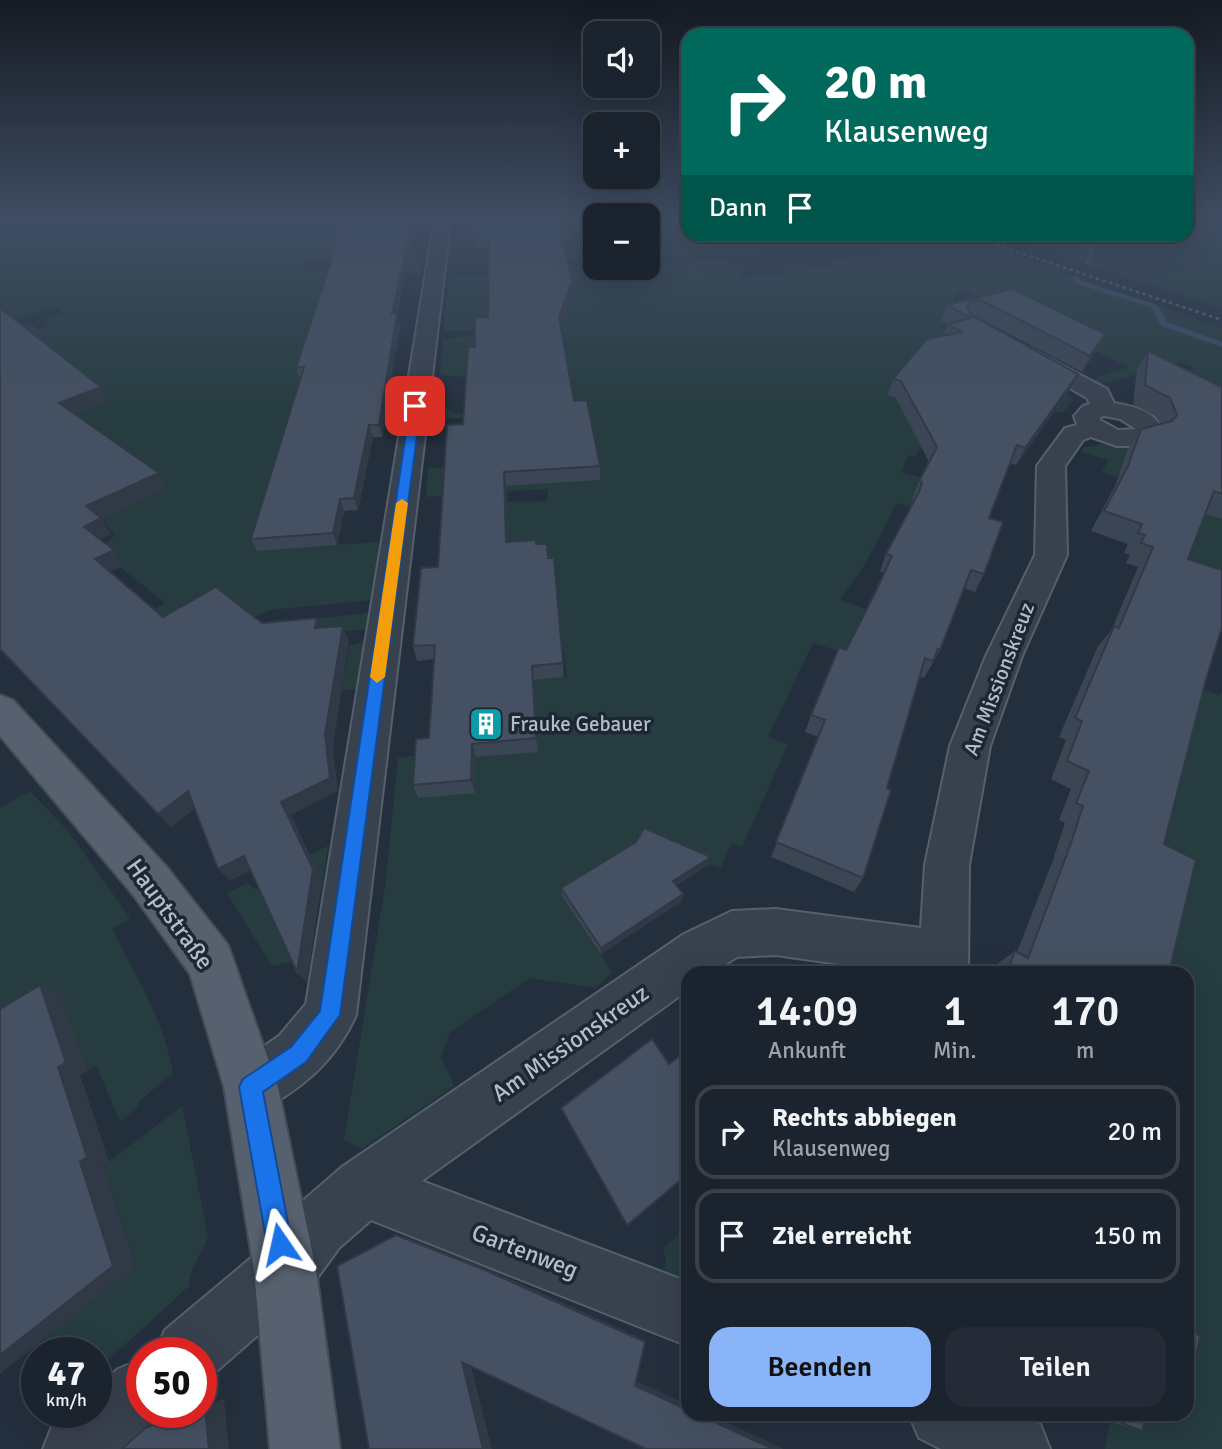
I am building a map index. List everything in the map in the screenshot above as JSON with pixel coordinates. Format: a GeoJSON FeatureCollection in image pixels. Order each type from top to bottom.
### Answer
{"type":"FeatureCollection","features":[{"type":"Feature","properties":{"kind":"main road","name":"Hauptstraße"},"geometry":{"type":"LineString","coordinates":[[0,710],[150,881],[211,962],[251,1087],[285,1270],[305,1449]]}},
{"type":"Feature","properties":{"kind":"street"},"geometry":{"type":"LineString","coordinates":[[251,1087],[298,1055],[330,1015],[433,285]]}},
{"type":"Feature","properties":{"kind":"street","name":"Am Missionskreuz"},"geometry":{"type":"LineString","coordinates":[[207,1337],[285,1270],[318,1227],[363,1188],[701,951],[732,934],[776,932],[944,964],[947,865],[970,746],[1004,656],[1051,555],[1051,466],[1074,434],[1099,419],[1098,394],[1008,343]]}},
{"type":"Feature","properties":{"kind":"street","name":"Gartenweg"},"geometry":{"type":"LineString","coordinates":[[363,1188],[681,1311]]}},
{"type":"Feature","properties":{"kind":"street"},"geometry":{"type":"LineString","coordinates":[[78,1449],[126,1407]]}},
{"type":"Feature","properties":{"kind":"street"},"geometry":{"type":"LineString","coordinates":[[958,1421],[1016,1449]]}},
{"type":"Feature","properties":{"kind":"green space"},"geometry":{"type":"Polygon","coordinates":[[[0,285],[377,285],[305,514],[345,511],[343,519],[287,548],[379,542],[372,600],[270,610],[248,620],[98,642],[165,603],[120,567],[104,547],[114,535],[0,370],[0,285]],[[55,307],[11,320],[19,327],[31,324],[38,329],[50,326],[44,320],[64,314],[55,307]]]}},
{"type":"Feature","properties":{"kind":"green space"},"geometry":{"type":"Polygon","coordinates":[[[449,285],[1098,285],[1222,328],[1222,416],[1160,380],[1194,368],[1180,362],[1100,385],[1089,380],[1129,367],[1093,350],[966,304],[972,293],[960,291],[940,320],[1057,386],[1073,399],[1063,413],[996,394],[950,455],[921,448],[915,456],[909,455],[901,472],[923,478],[911,507],[897,503],[864,566],[840,600],[868,610],[844,653],[813,643],[768,737],[788,744],[742,847],[731,843],[721,869],[643,836],[601,954],[612,973],[596,988],[530,978],[450,1032],[441,1057],[454,1086],[362,1149],[344,1140],[385,887],[398,758],[421,755],[475,793],[476,757],[538,751],[534,688],[531,680],[567,677],[564,650],[529,653],[508,557],[506,502],[547,501],[548,489],[426,497],[428,468],[476,465],[491,487],[600,479],[586,412],[435,419],[437,398],[454,414],[572,406],[569,385],[577,381],[530,382],[440,375],[443,339],[477,335],[477,331],[443,331],[449,285]]]}},
{"type":"Feature","properties":{"kind":"green space"},"geometry":{"type":"Polygon","coordinates":[[[1150,285],[1222,285],[1222,308],[1150,285]]]}},
{"type":"Feature","properties":{"kind":"green space"},"geometry":{"type":"Polygon","coordinates":[[[1102,444],[1138,448],[1127,457],[1117,478],[1102,472],[1108,460],[1081,452],[1083,448],[1102,444]]]}},
{"type":"Feature","properties":{"kind":"green space"},"geometry":{"type":"Polygon","coordinates":[[[1204,513],[1222,519],[1222,586],[1185,572],[1204,513]]]}},
{"type":"Feature","properties":{"kind":"green space"},"geometry":{"type":"Polygon","coordinates":[[[371,613],[369,629],[286,637],[344,677],[349,646],[364,642],[359,689],[338,690],[255,633],[276,622],[371,613]]]}},
{"type":"Feature","properties":{"kind":"green space"},"geometry":{"type":"Polygon","coordinates":[[[1141,664],[1220,696],[1222,692],[1222,1449],[1105,1449],[1110,1421],[1194,1421],[1194,966],[1149,966],[1141,664]]]}},
{"type":"Feature","properties":{"kind":"green space"},"geometry":{"type":"Polygon","coordinates":[[[30,791],[69,832],[130,918],[112,929],[148,999],[169,1054],[173,1073],[138,1102],[139,1106],[120,1122],[96,1065],[87,1071],[0,1033],[0,808],[30,791]]]}},
{"type":"Feature","properties":{"kind":"green space"},"geometry":{"type":"Polygon","coordinates":[[[328,846],[320,899],[279,921],[297,960],[272,966],[227,893],[248,883],[253,888],[264,890],[298,860],[328,846]]]}},
{"type":"Feature","properties":{"kind":"green space"},"geometry":{"type":"Polygon","coordinates":[[[182,1106],[208,1237],[193,1267],[189,1286],[133,1337],[126,1337],[126,1344],[112,1356],[112,1337],[45,1337],[136,1266],[103,1166],[182,1106]]]}},
{"type":"Feature","properties":{"kind":"green space"},"geometry":{"type":"Polygon","coordinates":[[[681,1233],[681,1290],[663,1284],[666,1258],[663,1249],[681,1233]]]}},
{"type":"Feature","properties":{"kind":"building"},"geometry":{"type":"Polygon","coordinates":[[[324,285],[399,285],[392,314],[397,314],[379,425],[369,425],[354,498],[340,499],[333,533],[251,539],[304,367],[296,368],[324,285]]]}},
{"type":"Feature","properties":{"kind":"building"},"geometry":{"type":"Polygon","coordinates":[[[488,285],[571,285],[559,317],[574,401],[587,400],[600,466],[504,472],[506,542],[536,540],[536,544],[547,544],[548,558],[554,558],[563,663],[532,666],[536,738],[472,744],[471,780],[413,785],[416,739],[429,738],[435,645],[413,646],[421,568],[438,567],[447,425],[463,424],[468,347],[475,347],[475,318],[488,317],[488,285]]]}},
{"type":"Feature","properties":{"kind":"building"},"geometry":{"type":"Polygon","coordinates":[[[1013,289],[1105,334],[1090,356],[981,300],[971,301],[967,307],[971,315],[1078,374],[1025,448],[1017,445],[989,518],[1003,522],[984,574],[971,570],[940,650],[938,649],[933,661],[925,658],[887,788],[891,790],[863,878],[776,842],[825,720],[811,715],[839,647],[846,650],[875,593],[892,556],[886,554],[920,490],[922,482],[919,481],[937,447],[901,381],[893,379],[927,339],[962,332],[948,324],[971,318],[947,305],[1013,289]]]}},
{"type":"Feature","properties":{"kind":"building"},"geometry":{"type":"Polygon","coordinates":[[[0,308],[101,387],[59,403],[159,473],[86,506],[101,518],[84,527],[114,550],[95,559],[163,617],[216,587],[262,623],[317,618],[315,628],[343,626],[325,734],[330,778],[281,802],[313,869],[297,972],[244,856],[218,869],[188,791],[158,814],[0,649],[0,308]]]}},
{"type":"Feature","properties":{"kind":"building"},"geometry":{"type":"Polygon","coordinates":[[[1148,351],[1222,387],[1222,494],[1214,491],[1188,559],[1222,570],[1222,627],[1164,844],[1196,860],[1171,966],[1010,966],[1015,951],[1028,958],[1083,806],[1076,803],[1089,771],[1067,761],[1082,721],[1075,718],[1114,626],[1119,628],[1153,547],[1141,543],[1145,535],[1138,533],[1142,524],[1104,511],[1128,466],[1141,429],[1172,421],[1177,415],[1170,398],[1145,385],[1148,351]]]}},
{"type":"Feature","properties":{"kind":"building"},"geometry":{"type":"Polygon","coordinates":[[[644,828],[711,857],[673,881],[683,894],[601,948],[561,888],[636,842],[644,828]]]}},
{"type":"Feature","properties":{"kind":"building"},"geometry":{"type":"Polygon","coordinates":[[[40,985],[66,1063],[58,1067],[87,1157],[80,1162],[113,1266],[0,1355],[0,1009],[40,985]]]}},
{"type":"Feature","properties":{"kind":"building"},"geometry":{"type":"Polygon","coordinates":[[[652,1039],[669,1064],[681,1055],[681,1180],[627,1225],[561,1108],[652,1039]]]}},
{"type":"Feature","properties":{"kind":"building"},"geometry":{"type":"Polygon","coordinates":[[[396,1235],[485,1270],[645,1342],[635,1386],[681,1407],[681,1421],[712,1421],[773,1449],[646,1449],[462,1362],[483,1449],[369,1449],[337,1266],[396,1235]]]}},
{"type":"Feature","properties":{"kind":"building"},"geometry":{"type":"Polygon","coordinates":[[[1194,1332],[1200,1336],[1194,1371],[1194,1332]]]}},
{"type":"Feature","properties":{"kind":"building"},"geometry":{"type":"Polygon","coordinates":[[[1117,1421],[1144,1421],[1142,1431],[1117,1421]]]}},
{"type":"Feature","properties":{"kind":"building"},"geometry":{"type":"Polygon","coordinates":[[[145,1428],[207,1428],[209,1449],[122,1449],[145,1428]]]}},
{"type":"Feature","properties":{"kind":"waterway"},"geometry":{"type":"LineString","coordinates":[[1084,285],[1155,307],[1164,324],[1222,345]]}},
{"type":"Feature","properties":{"kind":"railway"},"geometry":{"type":"LineString","coordinates":[[1115,285],[1222,320]]}},
{"type":"Feature","properties":{"kind":"slow traffic"},"geometry":{"type":"LineString","coordinates":[[377,677],[402,503]]}},
{"type":"Feature","properties":{"kind":"place","name":"Frauke Gebauer"},"geometry":{"type":"Point","coordinates":[486,724]}},
{"type":"Feature","properties":{"kind":"route"},"geometry":{"type":"LineString","coordinates":[[280,1244],[251,1087],[298,1055],[330,1015],[415,406]]}}]}
